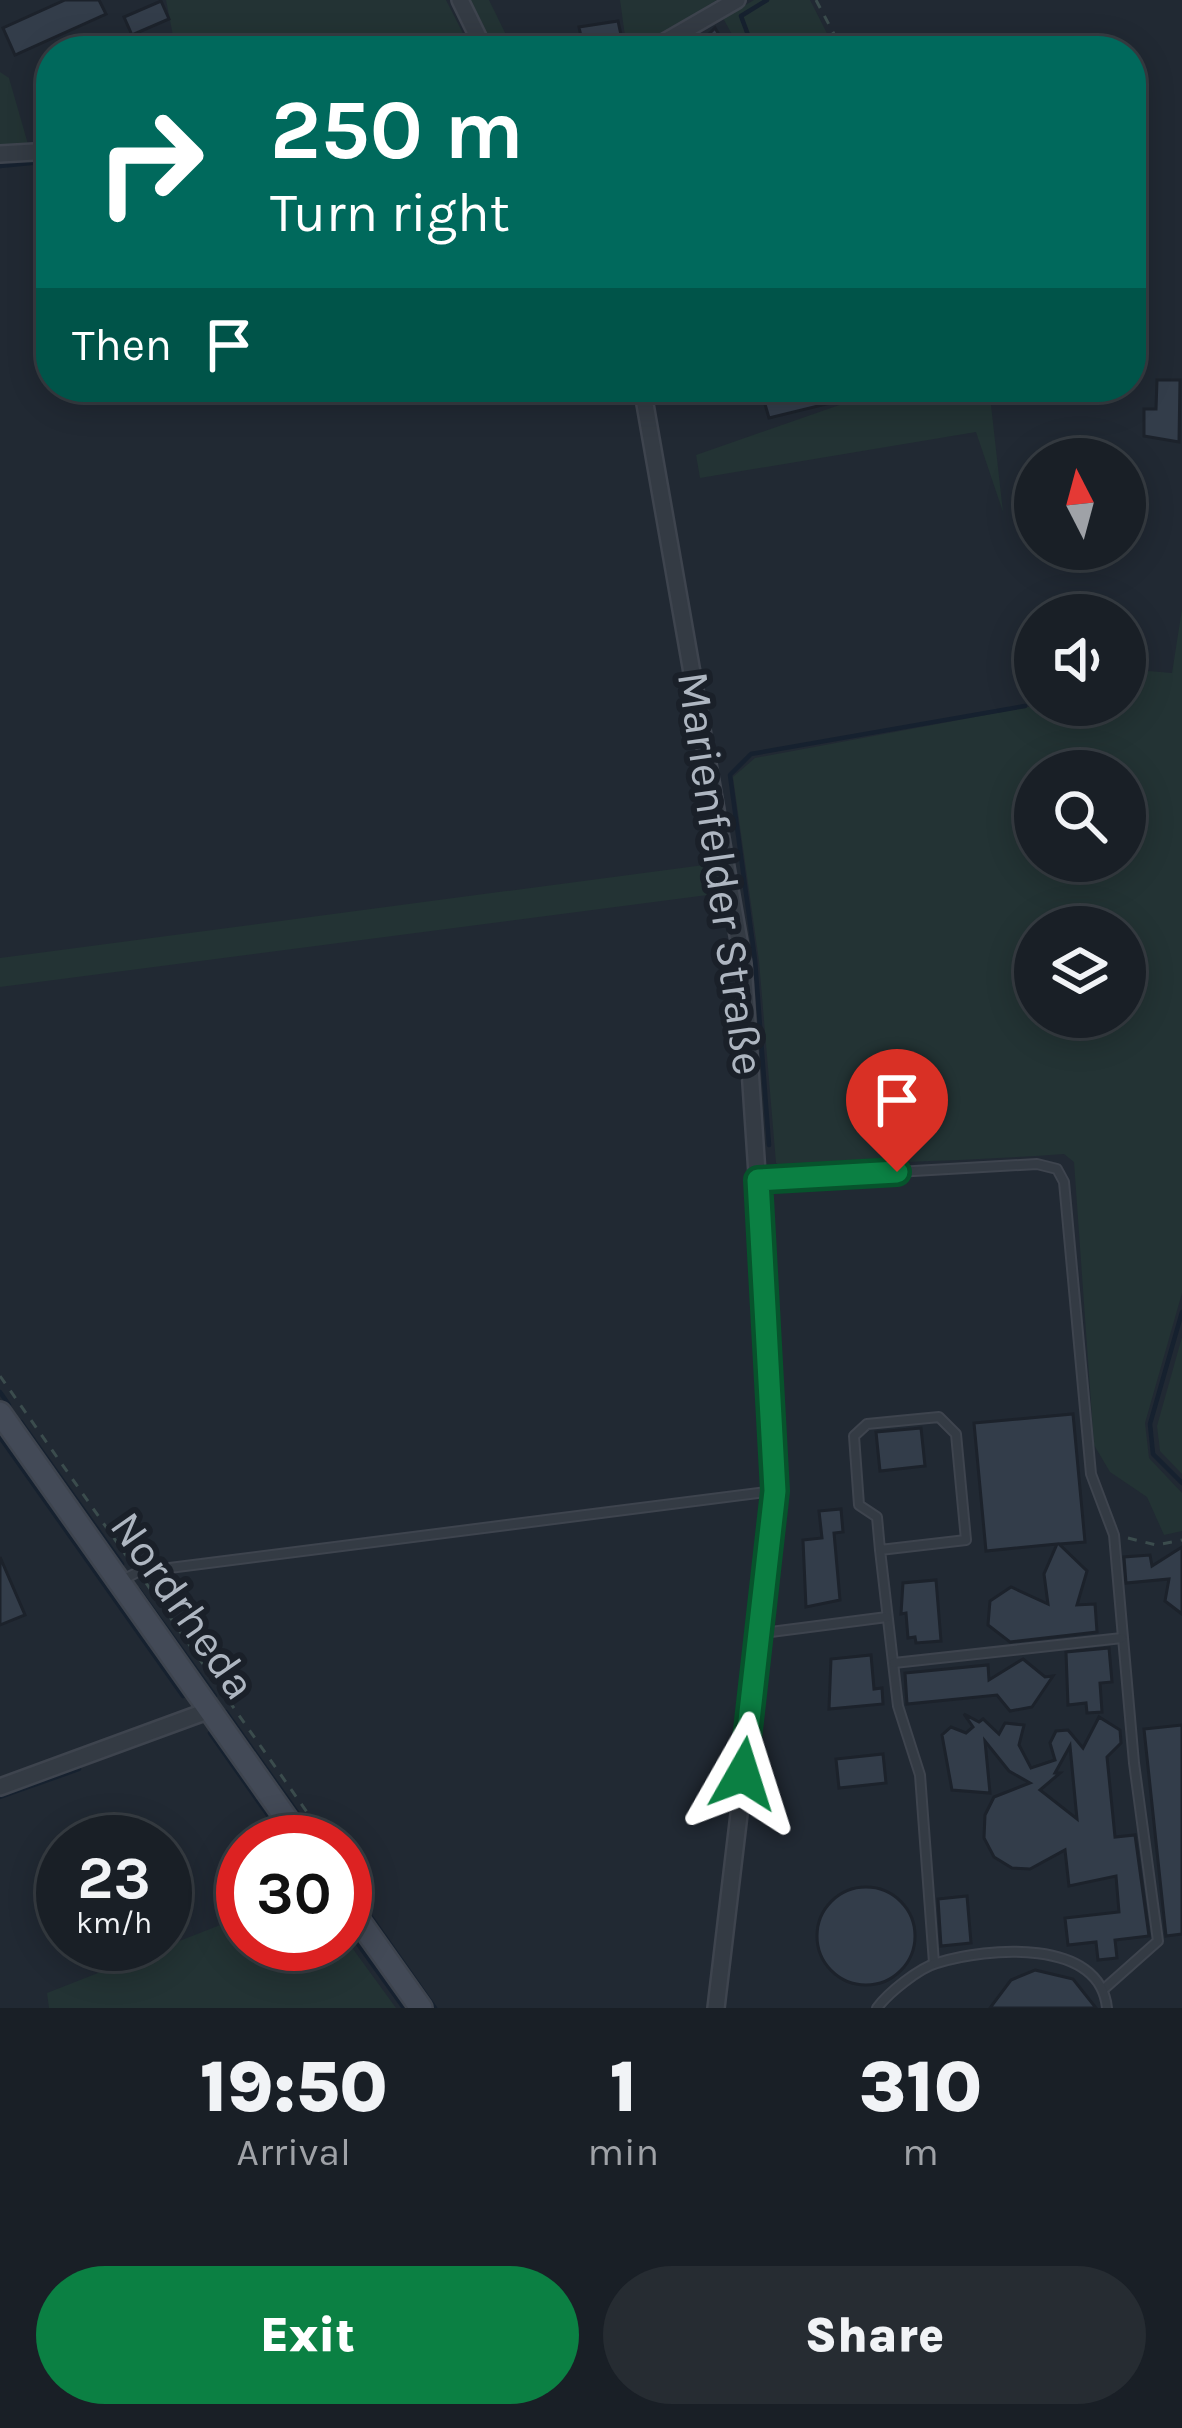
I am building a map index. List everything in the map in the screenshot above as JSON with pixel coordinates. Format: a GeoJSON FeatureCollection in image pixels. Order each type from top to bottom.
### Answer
{"type":"FeatureCollection","features":[{"type":"Feature","properties":{"kind":"main road","name":"Nordrheda"},"geometry":{"type":"LineString","coordinates":[[0,1413],[129,1576],[286,1815]]}},
{"type":"Feature","properties":{"kind":"main road"},"geometry":{"type":"LineString","coordinates":[[372,1939],[421,2008]]}},
{"type":"Feature","properties":{"kind":"street"},"geometry":{"type":"LineString","coordinates":[[460,0],[477,36]]}},
{"type":"Feature","properties":{"kind":"street"},"geometry":{"type":"LineString","coordinates":[[675,36],[737,0]]}},
{"type":"Feature","properties":{"kind":"street"},"geometry":{"type":"LineString","coordinates":[[0,154],[36,152]]}},
{"type":"Feature","properties":{"kind":"street","name":"Marienfelder Straße"},"geometry":{"type":"LineString","coordinates":[[645,402],[743,964],[775,1491],[716,2008]]}},
{"type":"Feature","properties":{"kind":"street"},"geometry":{"type":"LineString","coordinates":[[0,1787],[218,1705]]}},
{"type":"Feature","properties":{"kind":"lane"},"geometry":{"type":"LineString","coordinates":[[758,1180],[1037,1164],[1057,1168],[1064,1182],[1091,1474],[1114,1535],[1158,1941],[1105,1988]]}},
{"type":"Feature","properties":{"kind":"lane"},"geometry":{"type":"LineString","coordinates":[[880,1550],[967,1540],[956,1434],[939,1417],[867,1424],[854,1436],[860,1505],[877,1517],[880,1550],[887,1617],[898,1706],[920,1775],[934,1963]]}},
{"type":"Feature","properties":{"kind":"lane"},"geometry":{"type":"LineString","coordinates":[[129,1576],[775,1491]]}},
{"type":"Feature","properties":{"kind":"lane"},"geometry":{"type":"LineString","coordinates":[[759,1633],[887,1617]]}},
{"type":"Feature","properties":{"kind":"lane"},"geometry":{"type":"LineString","coordinates":[[894,1663],[1122,1638]]}},
{"type":"Feature","properties":{"kind":"lane"},"geometry":{"type":"LineString","coordinates":[[877,2008],[934,1963],[1039,1951],[1088,1970],[1105,1988],[1107,2008]]}},
{"type":"Feature","properties":{"kind":"path"},"geometry":{"type":"LineString","coordinates":[[816,0],[835,36]]}},
{"type":"Feature","properties":{"kind":"path"},"geometry":{"type":"LineString","coordinates":[[0,1376],[218,1705],[306,1815]]}},
{"type":"Feature","properties":{"kind":"path"},"geometry":{"type":"LineString","coordinates":[[1114,1535],[1156,1545],[1182,1540]]}},
{"type":"Feature","properties":{"kind":"shaded area"},"geometry":{"type":"Polygon","coordinates":[[[166,0],[446,0],[464,36],[173,36],[166,0]]]}},
{"type":"Feature","properties":{"kind":"shaded area"},"geometry":{"type":"Polygon","coordinates":[[[468,0],[489,0],[507,36],[486,36],[468,0]]]}},
{"type":"Feature","properties":{"kind":"shaded area"},"geometry":{"type":"Polygon","coordinates":[[[620,0],[717,0],[658,36],[625,36],[620,0]]]}},
{"type":"Feature","properties":{"kind":"shaded area"},"geometry":{"type":"Polygon","coordinates":[[[754,0],[810,0],[828,36],[733,36],[723,18],[754,0]]]}},
{"type":"Feature","properties":{"kind":"shaded area"},"geometry":{"type":"Polygon","coordinates":[[[0,72],[9,78],[28,144],[0,146],[0,72]]]}},
{"type":"Feature","properties":{"kind":"shaded area"},"geometry":{"type":"Polygon","coordinates":[[[848,402],[991,402],[1003,512],[976,432],[700,478],[696,455],[848,402]]]}},
{"type":"Feature","properties":{"kind":"shaded area"},"geometry":{"type":"Polygon","coordinates":[[[1182,609],[1182,1293],[1145,1423],[1149,1458],[1182,1493],[1182,1531],[1164,1535],[1147,1497],[1110,1472],[1094,1445],[1074,1162],[1064,1154],[784,1168],[776,1163],[759,961],[733,777],[755,758],[1014,710],[1014,726],[1146,726],[1146,671],[1172,673],[1182,609]]]}},
{"type":"Feature","properties":{"kind":"shaded area"},"geometry":{"type":"Polygon","coordinates":[[[719,863],[723,893],[0,987],[0,958],[719,863]]]}},
{"type":"Feature","properties":{"kind":"shaded area"},"geometry":{"type":"Polygon","coordinates":[[[1182,1337],[1182,1474],[1160,1451],[1157,1426],[1182,1337]]]}},
{"type":"Feature","properties":{"kind":"shaded area"},"geometry":{"type":"Polygon","coordinates":[[[216,1927],[216,1971],[369,1971],[396,2008],[49,2008],[47,1993],[103,1971],[192,1971],[192,1936],[216,1927]]]}},
{"type":"Feature","properties":{"kind":"building"},"geometry":{"type":"Polygon","coordinates":[[[65,0],[99,0],[106,14],[57,36],[36,36],[36,46],[15,55],[3,28],[65,0]]]}},
{"type":"Feature","properties":{"kind":"building"},"geometry":{"type":"Polygon","coordinates":[[[161,1],[169,19],[132,35],[124,17],[161,1]]]}},
{"type":"Feature","properties":{"kind":"building"},"geometry":{"type":"Polygon","coordinates":[[[618,21],[621,35],[581,36],[579,27],[618,21]]]}},
{"type":"Feature","properties":{"kind":"building"},"geometry":{"type":"Polygon","coordinates":[[[1157,380],[1180,380],[1179,442],[1144,436],[1144,409],[1156,409],[1157,380]]]}},
{"type":"Feature","properties":{"kind":"building"},"geometry":{"type":"Polygon","coordinates":[[[764,402],[835,402],[769,418],[764,402]]]}},
{"type":"Feature","properties":{"kind":"building"},"geometry":{"type":"Polygon","coordinates":[[[1073,1414],[1085,1542],[1059,1544],[1087,1571],[1077,1605],[1095,1604],[1097,1632],[1010,1642],[988,1625],[990,1601],[1011,1587],[1048,1604],[1044,1574],[1057,1544],[986,1551],[974,1423],[1073,1414]]]}},
{"type":"Feature","properties":{"kind":"building"},"geometry":{"type":"Polygon","coordinates":[[[921,1428],[925,1466],[880,1471],[876,1432],[921,1428]]]}},
{"type":"Feature","properties":{"kind":"building"},"geometry":{"type":"Polygon","coordinates":[[[841,1509],[843,1532],[834,1533],[840,1600],[806,1607],[803,1540],[822,1538],[819,1511],[841,1509]]]}},
{"type":"Feature","properties":{"kind":"building"},"geometry":{"type":"Polygon","coordinates":[[[1182,1547],[1182,1614],[1165,1601],[1169,1579],[1126,1583],[1124,1557],[1150,1555],[1152,1566],[1182,1547]]]}},
{"type":"Feature","properties":{"kind":"building"},"geometry":{"type":"Polygon","coordinates":[[[0,1557],[25,1615],[0,1625],[0,1557]]]}},
{"type":"Feature","properties":{"kind":"building"},"geometry":{"type":"Polygon","coordinates":[[[936,1580],[941,1641],[916,1643],[915,1637],[908,1638],[906,1613],[901,1614],[903,1583],[936,1580]]]}},
{"type":"Feature","properties":{"kind":"building"},"geometry":{"type":"Polygon","coordinates":[[[1109,1648],[1112,1682],[1100,1683],[1102,1712],[1087,1713],[1086,1703],[1068,1705],[1066,1652],[1109,1648]]]}},
{"type":"Feature","properties":{"kind":"building"},"geometry":{"type":"Polygon","coordinates":[[[871,1655],[874,1689],[882,1688],[883,1704],[829,1709],[831,1659],[871,1655]]]}},
{"type":"Feature","properties":{"kind":"building"},"geometry":{"type":"Polygon","coordinates":[[[1023,1659],[1045,1677],[1053,1676],[1032,1707],[1010,1711],[997,1695],[907,1704],[905,1673],[988,1665],[989,1680],[1023,1659]]]}},
{"type":"Feature","properties":{"kind":"building"},"geometry":{"type":"Polygon","coordinates":[[[964,1714],[979,1722],[983,1719],[999,1734],[1005,1723],[1024,1725],[1019,1745],[1031,1768],[1055,1760],[1050,1743],[1056,1731],[1068,1730],[1083,1748],[1099,1717],[1120,1730],[1121,1743],[1107,1757],[1115,1837],[1135,1835],[1149,1936],[1115,1940],[1117,1958],[1098,1960],[1096,1942],[1068,1945],[1065,1918],[1119,1912],[1116,1876],[1069,1886],[1065,1850],[1030,1869],[1012,1868],[994,1857],[984,1838],[985,1815],[994,1797],[1030,1783],[1009,1771],[985,1741],[990,1793],[952,1790],[942,1735],[951,1727],[966,1733],[973,1727],[964,1714]],[[1070,1746],[1055,1773],[1060,1773],[1040,1790],[1077,1819],[1070,1746]]]}},
{"type":"Feature","properties":{"kind":"building"},"geometry":{"type":"Polygon","coordinates":[[[1182,1725],[1182,1934],[1166,1936],[1144,1729],[1182,1725]]]}},
{"type":"Feature","properties":{"kind":"building"},"geometry":{"type":"Polygon","coordinates":[[[883,1754],[886,1783],[839,1788],[836,1759],[883,1754]]]}},
{"type":"Feature","properties":{"kind":"building"},"geometry":{"type":"Polygon","coordinates":[[[866,1887],[901,1901],[915,1936],[901,1971],[866,1985],[831,1971],[817,1936],[831,1901],[866,1887]]]}},
{"type":"Feature","properties":{"kind":"building"},"geometry":{"type":"Polygon","coordinates":[[[967,1896],[971,1943],[941,1946],[938,1899],[967,1896]]]}},
{"type":"Feature","properties":{"kind":"building"},"geometry":{"type":"Polygon","coordinates":[[[1035,1970],[1073,1979],[1096,2008],[990,2008],[1011,1980],[1035,1970]]]}},
{"type":"Feature","properties":{"kind":"waterway"},"geometry":{"type":"LineString","coordinates":[[748,36],[741,16],[767,0]]}},
{"type":"Feature","properties":{"kind":"waterway"},"geometry":{"type":"LineString","coordinates":[[0,166],[36,162]]}},
{"type":"Feature","properties":{"kind":"waterway"},"geometry":{"type":"LineString","coordinates":[[769,1145],[755,960],[730,775],[751,754],[1014,708]]}},
{"type":"Feature","properties":{"kind":"waterway"},"geometry":{"type":"LineString","coordinates":[[1182,1312],[1150,1424],[1153,1454],[1182,1483]]}},
{"type":"Feature","properties":{"kind":"waterway"},"geometry":{"type":"LineString","coordinates":[[0,1392],[9,1405]]}},
{"type":"Feature","properties":{"kind":"waterway"},"geometry":{"type":"LineString","coordinates":[[21,1422],[122,1564]]}},
{"type":"Feature","properties":{"kind":"waterway"},"geometry":{"type":"LineString","coordinates":[[0,1437],[183,1696]]}},
{"type":"Feature","properties":{"kind":"waterway"},"geometry":{"type":"LineString","coordinates":[[139,1590],[215,1696]]}},
{"type":"Feature","properties":{"kind":"waterway"},"geometry":{"type":"LineString","coordinates":[[226,1712],[299,1815]]}},
{"type":"Feature","properties":{"kind":"waterway"},"geometry":{"type":"LineString","coordinates":[[210,1733],[268,1815]]}},
{"type":"Feature","properties":{"kind":"waterway"},"geometry":{"type":"LineString","coordinates":[[0,1797],[79,1769]]}},
{"type":"Feature","properties":{"kind":"waterway"},"geometry":{"type":"LineString","coordinates":[[372,1918],[435,2008]]}},
{"type":"Feature","properties":{"kind":"waterway"},"geometry":{"type":"LineString","coordinates":[[372,1964],[404,2008]]}},
{"type":"Feature","properties":{"kind":"route"},"geometry":{"type":"LineString","coordinates":[[743,1774],[775,1491],[758,1180],[897,1172]]}}]}
